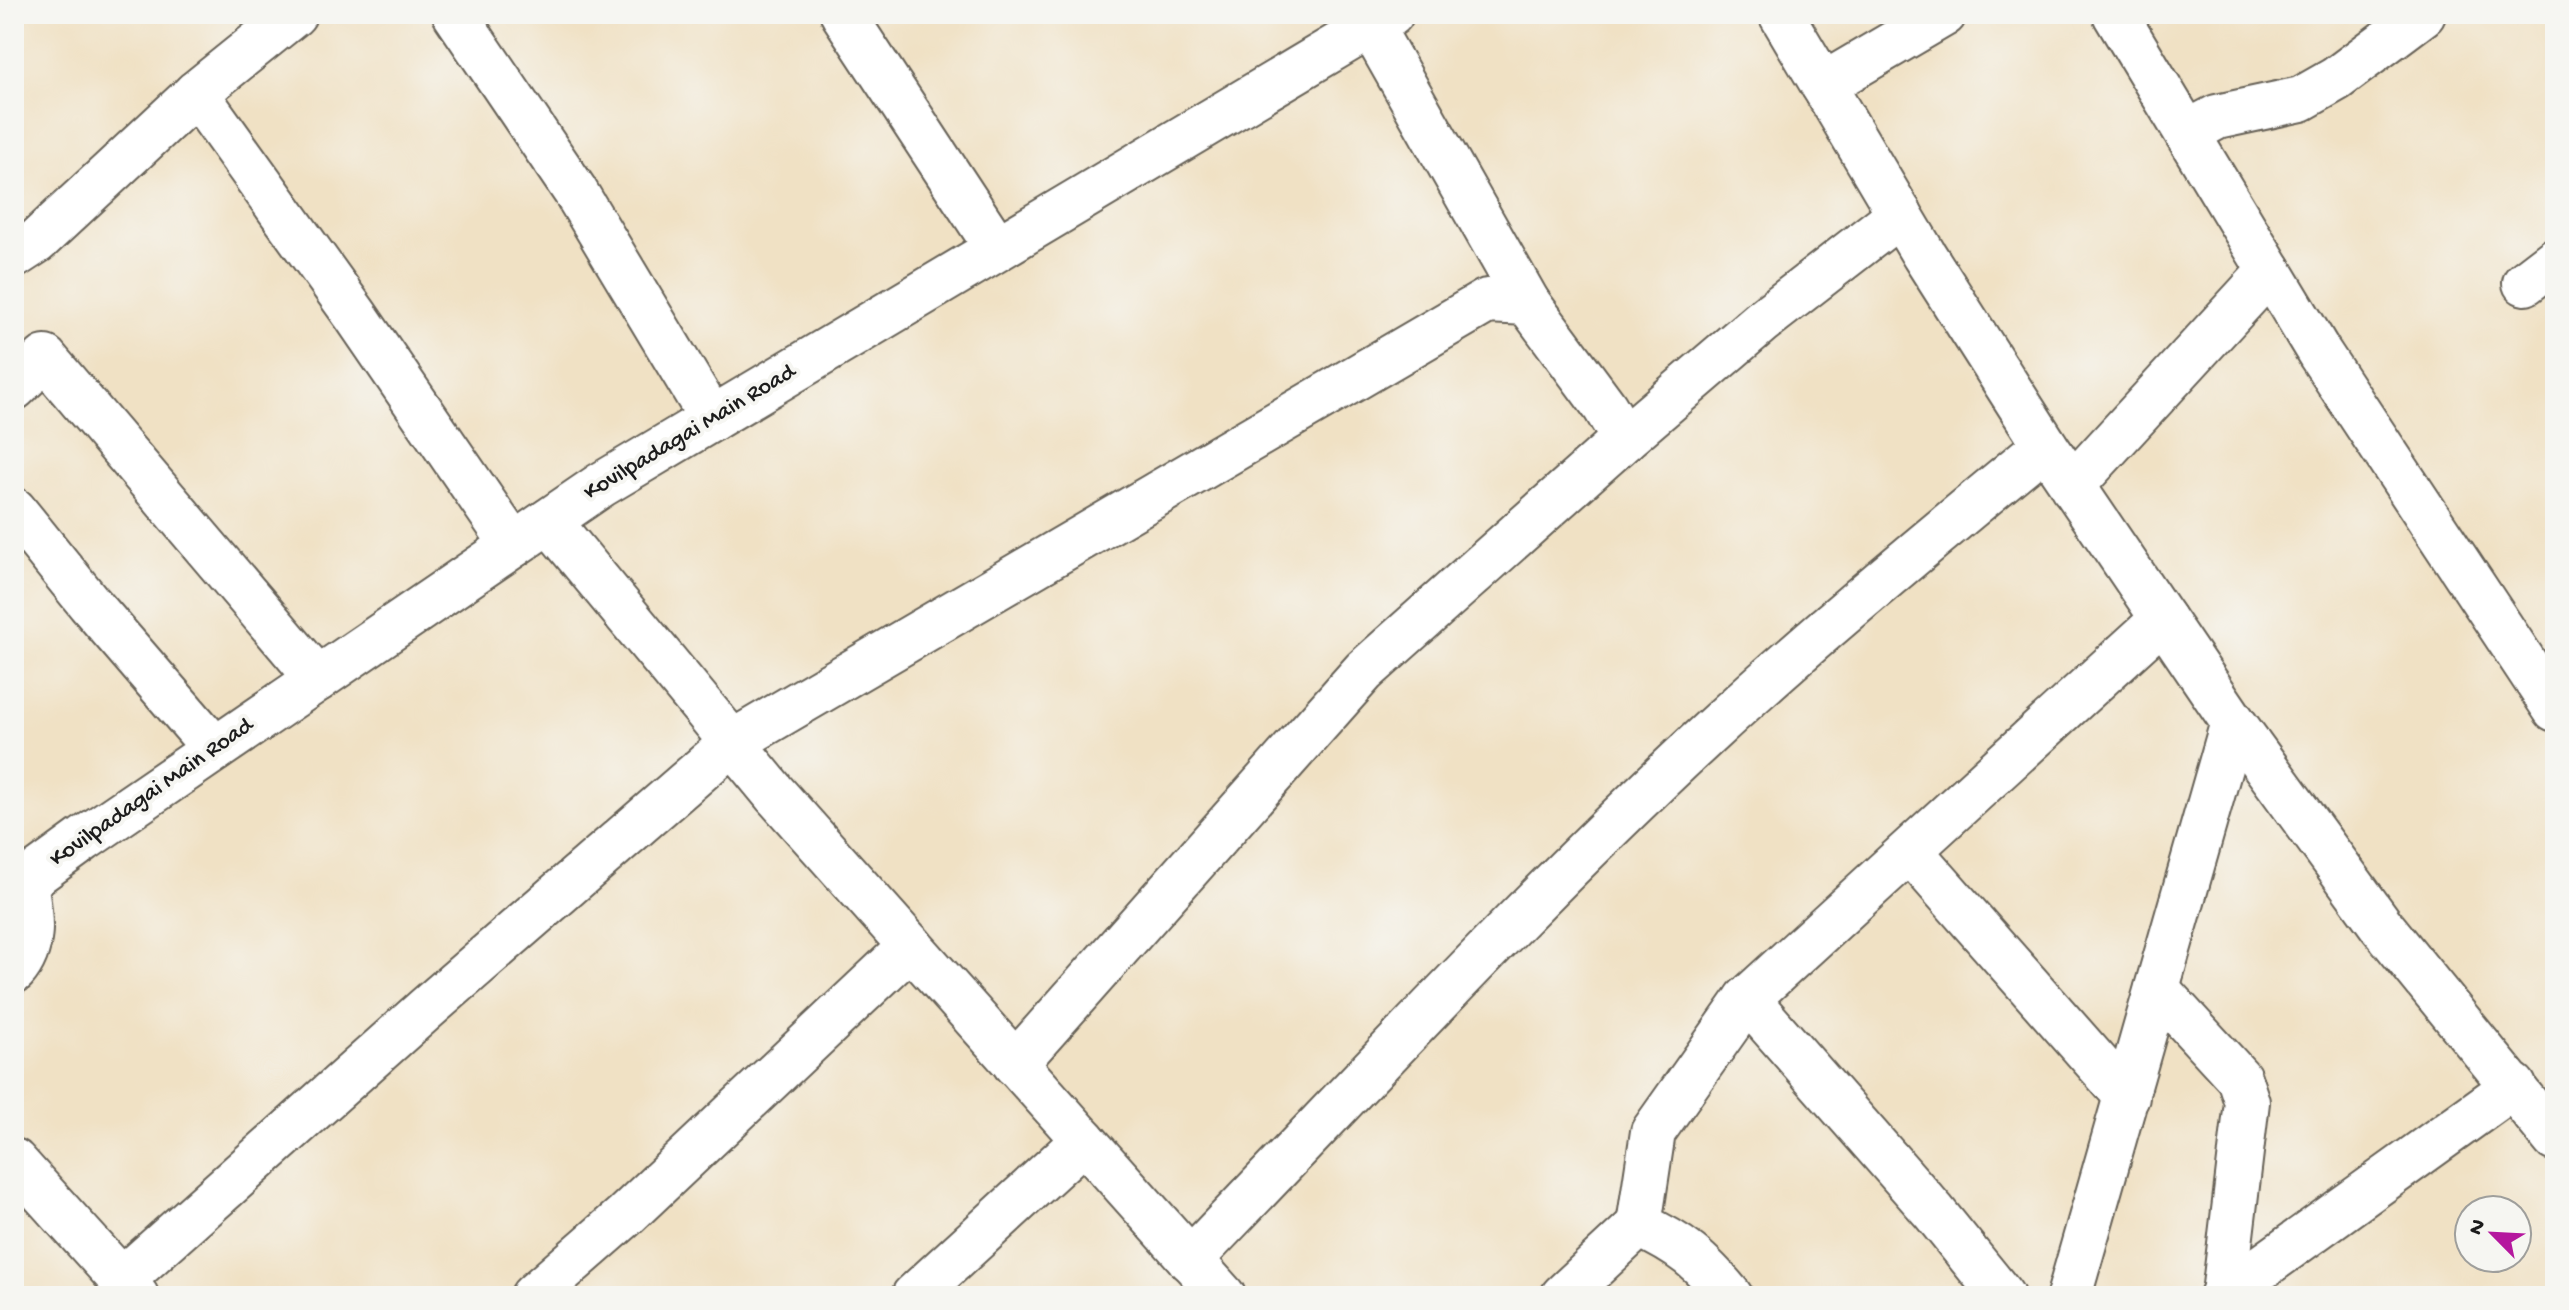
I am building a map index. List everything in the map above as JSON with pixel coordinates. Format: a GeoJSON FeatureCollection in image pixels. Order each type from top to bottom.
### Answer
{"type":"FeatureCollection","features":[{"type":"Feature","properties":{"kind":"street"},"geometry":{"type":"LineString","coordinates":[[14,256],[37,241],[196,93],[294,14]]}},
{"type":"Feature","properties":{"kind":"street"},"geometry":{"type":"LineString","coordinates":[[455,14],[575,191],[712,419]]}},
{"type":"Feature","properties":{"kind":"street"},"geometry":{"type":"LineString","coordinates":[[843,14],[997,248]]}},
{"type":"Feature","properties":{"kind":"street"},"geometry":{"type":"LineString","coordinates":[[1781,14],[1900,214],[2045,445],[2233,722],[2381,925],[2555,1139]]}},
{"type":"Feature","properties":{"kind":"street"},"geometry":{"type":"LineString","coordinates":[[1823,85],[1944,14]]}},
{"type":"Feature","properties":{"kind":"street"},"geometry":{"type":"LineString","coordinates":[[2115,14],[2320,354],[2555,709]]}},
{"type":"Feature","properties":{"kind":"street"},"geometry":{"type":"LineString","coordinates":[[2187,133],[2217,117],[2301,99],[2336,79],[2423,14]]}},
{"type":"Feature","properties":{"kind":"street"},"geometry":{"type":"LineString","coordinates":[[1375,18],[1528,303],[1605,407],[1624,439]]}},
{"type":"Feature","properties":{"kind":"street","name":"Kovilpadagai Main Road"},"geometry":{"type":"LineString","coordinates":[[20,886],[601,485],[1375,18]]}},
{"type":"Feature","properties":{"kind":"street"},"geometry":{"type":"LineString","coordinates":[[196,93],[356,316],[513,545]]}},
{"type":"Feature","properties":{"kind":"street"},"geometry":{"type":"LineString","coordinates":[[1015,1064],[1364,671],[1624,439],[1762,321],[1900,214]]}},
{"type":"Feature","properties":{"kind":"street"},"geometry":{"type":"LineString","coordinates":[[2072,486],[2270,271]]}},
{"type":"Feature","properties":{"kind":"street"},"geometry":{"type":"LineString","coordinates":[[14,1161],[128,1288],[392,1039],[733,742],[1487,301],[1528,303]]}},
{"type":"Feature","properties":{"kind":"street"},"geometry":{"type":"LineString","coordinates":[[14,388],[45,358],[318,679]]}},
{"type":"Feature","properties":{"kind":"street"},"geometry":{"type":"LineString","coordinates":[[1190,1260],[1525,912],[1711,731],[2045,445]]}},
{"type":"Feature","properties":{"kind":"street"},"geometry":{"type":"LineString","coordinates":[[14,510],[89,603],[215,749]]}},
{"type":"Feature","properties":{"kind":"street"},"geometry":{"type":"LineString","coordinates":[[549,521],[774,793],[1223,1296]]}},
{"type":"Feature","properties":{"kind":"street"},"geometry":{"type":"LineString","coordinates":[[1563,1296],[1639,1225],[1653,1132],[1747,999],[2163,619]]}},
{"type":"Feature","properties":{"kind":"street"},"geometry":{"type":"LineString","coordinates":[[2069,1296],[2233,722]]}},
{"type":"Feature","properties":{"kind":"street"},"geometry":{"type":"LineString","coordinates":[[1911,852],[2127,1097]]}},
{"type":"Feature","properties":{"kind":"street"},"geometry":{"type":"LineString","coordinates":[[14,971],[30,940],[31,919],[20,886]]}},
{"type":"Feature","properties":{"kind":"street"},"geometry":{"type":"LineString","coordinates":[[533,1296],[626,1215],[911,946]]}},
{"type":"Feature","properties":{"kind":"street"},"geometry":{"type":"LineString","coordinates":[[2157,989],[2239,1078],[2247,1102],[2223,1295]]}},
{"type":"Feature","properties":{"kind":"street"},"geometry":{"type":"LineString","coordinates":[[1747,999],[1934,1212],[2002,1296]]}},
{"type":"Feature","properties":{"kind":"street"},"geometry":{"type":"LineString","coordinates":[[2223,1295],[2514,1086]]}},
{"type":"Feature","properties":{"kind":"street"},"geometry":{"type":"LineString","coordinates":[[930,1291],[1084,1140]]}},
{"type":"Feature","properties":{"kind":"street"},"geometry":{"type":"LineString","coordinates":[[1639,1225],[1673,1241],[1705,1265],[1730,1296]]}}]}
